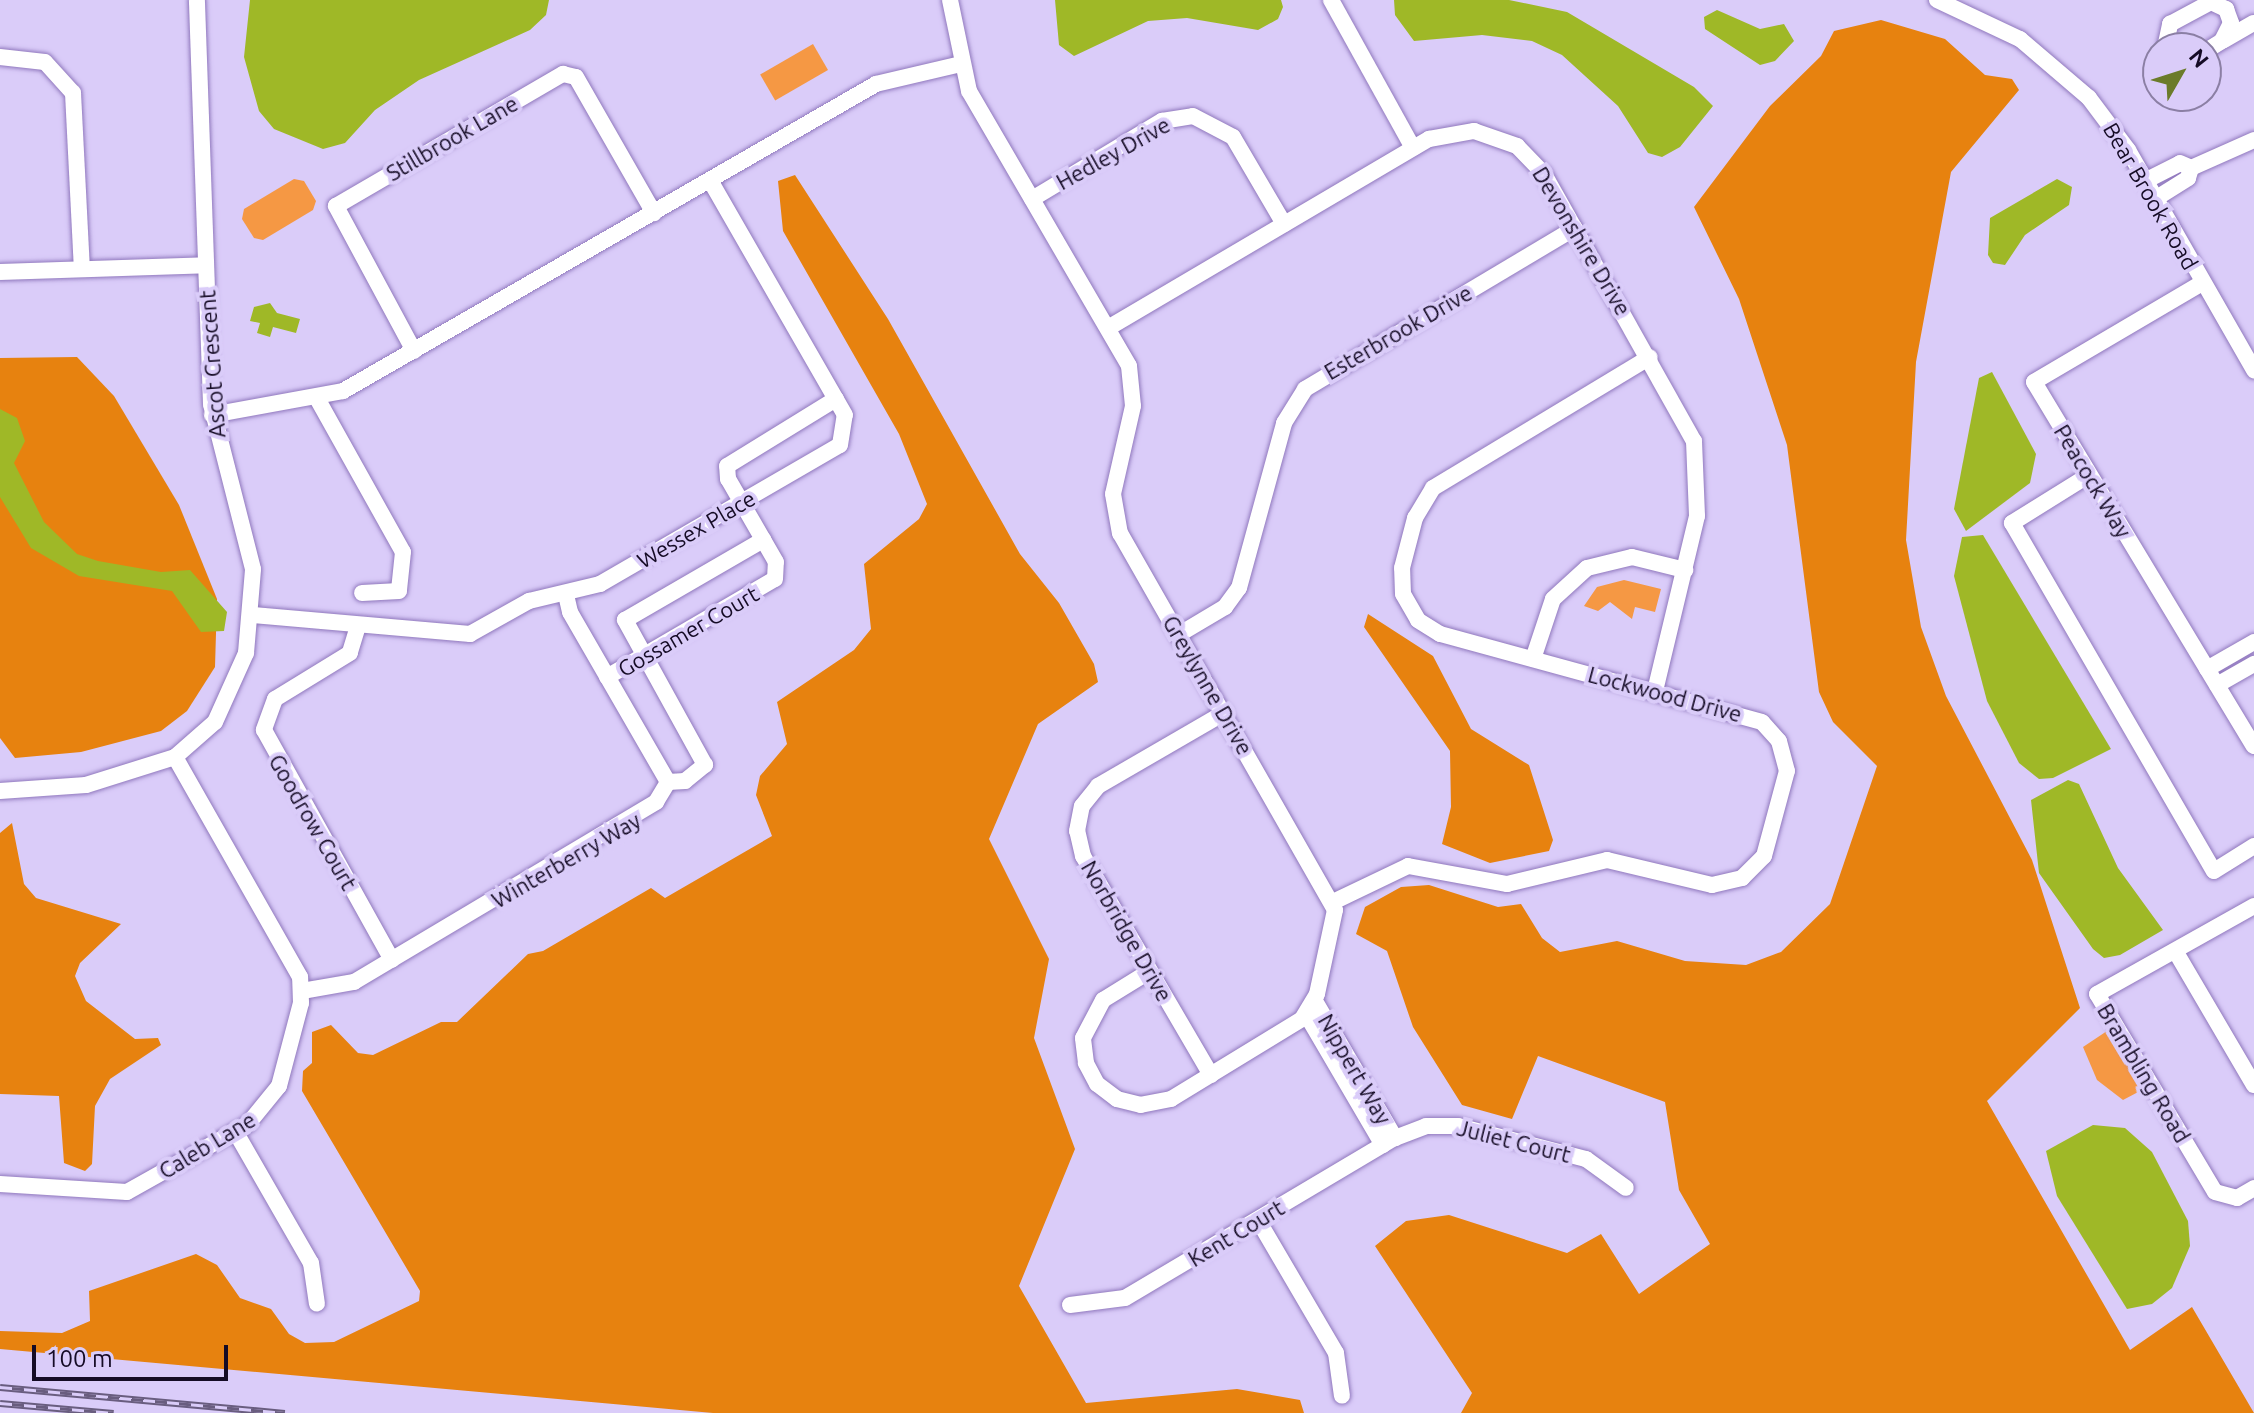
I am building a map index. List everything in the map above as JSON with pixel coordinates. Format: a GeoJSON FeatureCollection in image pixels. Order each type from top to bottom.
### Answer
{"type":"FeatureCollection","features":[{"type":"Feature","properties":{"kind":"street","name":"Ascot Crescent"},"geometry":{"type":"LineString","coordinates":[[0,791],[86,785],[175,757],[222,712],[246,653],[253,615],[249,548],[212,415],[197,0]]}},
{"type":"Feature","properties":{"kind":"street","name":"Greylynne Drive"},"geometry":{"type":"LineString","coordinates":[[950,0],[961,64],[972,96],[1108,328],[1133,389],[1114,482],[1115,517],[1178,635],[1333,902]]}},
{"type":"Feature","properties":{"kind":"street"},"geometry":{"type":"LineString","coordinates":[[1331,0],[1413,148]]}},
{"type":"Feature","properties":{"kind":"street","name":"Bear Brook Road"},"geometry":{"type":"LineString","coordinates":[[1937,0],[1999,27],[2068,76],[2112,126],[2254,370]]}},
{"type":"Feature","properties":{"kind":"street"},"geometry":{"type":"LineString","coordinates":[[2168,32],[2170,24],[2211,2],[2230,15],[2222,41]]}},
{"type":"Feature","properties":{"kind":"street"},"geometry":{"type":"LineString","coordinates":[[2222,41],[2254,23]]}},
{"type":"Feature","properties":{"kind":"street"},"geometry":{"type":"LineString","coordinates":[[0,57],[45,62],[73,93],[82,269]]}},
{"type":"Feature","properties":{"kind":"street"},"geometry":{"type":"LineString","coordinates":[[212,415],[318,400],[414,351],[878,83],[961,64]]}},
{"type":"Feature","properties":{"kind":"street","name":"Stillbrook Lane"},"geometry":{"type":"LineString","coordinates":[[414,351],[336,206],[537,89],[564,74],[575,76],[654,213]]}},
{"type":"Feature","properties":{"kind":"street","name":"Hedley Drive"},"geometry":{"type":"LineString","coordinates":[[1032,199],[1162,121],[1193,116],[1217,124],[1236,141],[1284,224]]}},
{"type":"Feature","properties":{"kind":"street","name":"Devonshire Drive"},"geometry":{"type":"LineString","coordinates":[[1108,328],[1413,148],[1459,131],[1504,139],[1535,162],[1575,228],[1686,421],[1698,462],[1699,505],[1655,691]]}},
{"type":"Feature","properties":{"kind":"street"},"geometry":{"type":"LineString","coordinates":[[2145,181],[2180,163],[2191,168],[2254,140]]}},
{"type":"Feature","properties":{"kind":"street"},"geometry":{"type":"LineString","coordinates":[[2155,199],[2188,178],[2191,168]]}},
{"type":"Feature","properties":{"kind":"street","name":"Wessex Place"},"geometry":{"type":"LineString","coordinates":[[253,615],[468,635],[529,601],[600,584],[840,445],[848,424],[836,399],[710,180]]}},
{"type":"Feature","properties":{"kind":"street","name":"Esterbrook Drive"},"geometry":{"type":"LineString","coordinates":[[1178,635],[1238,591],[1284,423],[1305,389],[1575,228]]}},
{"type":"Feature","properties":{"kind":"street"},"geometry":{"type":"LineString","coordinates":[[0,272],[206,265]]}},
{"type":"Feature","properties":{"kind":"street","name":"Peacock Way"},"geometry":{"type":"LineString","coordinates":[[2202,283],[2034,382],[2254,746]]}},
{"type":"Feature","properties":{"kind":"street","name":"Lockwood Drive"},"geometry":{"type":"LineString","coordinates":[[1333,902],[1412,865],[1499,884],[1601,860],[1707,885],[1746,875],[1766,852],[1787,771],[1782,746],[1753,717],[1440,634],[1412,613],[1401,578],[1417,514],[1443,479],[1650,357]]}},
{"type":"Feature","properties":{"kind":"street","name":"Gossamer Court"},"geometry":{"type":"LineString","coordinates":[[607,677],[773,581],[778,567],[726,474],[730,460],[836,399]]}},
{"type":"Feature","properties":{"kind":"street"},"geometry":{"type":"LineString","coordinates":[[318,400],[403,552],[399,591],[362,593]]}},
{"type":"Feature","properties":{"kind":"street"},"geometry":{"type":"LineString","coordinates":[[2089,475],[2012,523],[2214,871],[2254,846]]}},
{"type":"Feature","properties":{"kind":"street"},"geometry":{"type":"LineString","coordinates":[[566,594],[607,677],[668,782],[685,781],[706,765],[643,657],[627,618],[763,540]]}},
{"type":"Feature","properties":{"kind":"street"},"geometry":{"type":"LineString","coordinates":[[1533,659],[1549,606],[1580,571],[1632,557],[1685,570]]}},
{"type":"Feature","properties":{"kind":"street","name":"Goodrow Court"},"geometry":{"type":"LineString","coordinates":[[358,626],[350,653],[278,697],[264,727],[392,960]]}},
{"type":"Feature","properties":{"kind":"street"},"geometry":{"type":"LineString","coordinates":[[2207,669],[2254,642]]}},
{"type":"Feature","properties":{"kind":"street"},"geometry":{"type":"LineString","coordinates":[[2217,685],[2254,664]]}},
{"type":"Feature","properties":{"kind":"street","name":"Norbridge Drive"},"geometry":{"type":"LineString","coordinates":[[1211,1075],[1083,856],[1079,816],[1102,783],[1224,713]]}},
{"type":"Feature","properties":{"kind":"street"},"geometry":{"type":"LineString","coordinates":[[175,757],[296,966],[302,991]]}},
{"type":"Feature","properties":{"kind":"street","name":"Winterberry Way"},"geometry":{"type":"LineString","coordinates":[[302,991],[340,988],[392,960],[643,816],[668,782]]}},
{"type":"Feature","properties":{"kind":"street"},"geometry":{"type":"LineString","coordinates":[[1150,971],[1091,1015],[1083,1044],[1091,1074],[1112,1096],[1141,1105],[1165,1101],[1211,1075],[1310,1008],[1336,930],[1333,902]]}},
{"type":"Feature","properties":{"kind":"street"},"geometry":{"type":"LineString","coordinates":[[2254,907],[2177,954],[2254,1085]]}},
{"type":"Feature","properties":{"kind":"street","name":"Brambling Road"},"geometry":{"type":"LineString","coordinates":[[2177,954],[2097,994],[2215,1192],[2237,1198],[2254,1188]]}},
{"type":"Feature","properties":{"kind":"street","name":"Caleb Lane"},"geometry":{"type":"LineString","coordinates":[[0,1184],[124,1192],[235,1131],[261,1113],[277,1091],[302,991]]}},
{"type":"Feature","properties":{"kind":"street","name":"Nippert Way"},"geometry":{"type":"LineString","coordinates":[[1310,1008],[1389,1141]]}},
{"type":"Feature","properties":{"kind":"street","name":"Juliet Court"},"geometry":{"type":"LineString","coordinates":[[1389,1141],[1426,1126],[1458,1126],[1586,1159],[1626,1188]]}},
{"type":"Feature","properties":{"kind":"street"},"geometry":{"type":"LineString","coordinates":[[235,1131],[311,1263],[317,1304]]}},
{"type":"Feature","properties":{"kind":"street","name":"Kent Court"},"geometry":{"type":"LineString","coordinates":[[1070,1305],[1122,1300],[1389,1141]]}},
{"type":"Feature","properties":{"kind":"street"},"geometry":{"type":"LineString","coordinates":[[1258,1220],[1337,1354],[1342,1396]]}},
{"type":"Feature","properties":{"kind":"shaded area"},"geometry":{"type":"Polygon","coordinates":[[[250,0],[549,0],[546,15],[530,30],[419,80],[375,110],[345,143],[323,149],[274,129],[259,111],[244,57],[250,0]]]}},
{"type":"Feature","properties":{"kind":"shaded area"},"geometry":{"type":"Polygon","coordinates":[[[1055,0],[1281,0],[1283,7],[1278,19],[1258,30],[1187,18],[1148,21],[1074,56],[1059,45],[1055,0]]]}},
{"type":"Feature","properties":{"kind":"shaded area"},"geometry":{"type":"Polygon","coordinates":[[[1394,0],[1509,0],[1567,12],[1694,87],[1713,106],[1680,147],[1662,157],[1648,153],[1618,106],[1562,55],[1532,41],[1482,35],[1414,41],[1395,15],[1394,0]]]}},
{"type":"Feature","properties":{"kind":"shaded area"},"geometry":{"type":"Polygon","coordinates":[[[1717,10],[1760,29],[1784,24],[1794,41],[1775,61],[1760,65],[1705,29],[1704,17],[1717,10]]]}},
{"type":"Feature","properties":{"kind":"shaded area"},"geometry":{"type":"Polygon","coordinates":[[[1881,20],[1945,39],[1985,75],[2012,79],[2019,90],[1951,172],[1916,362],[1906,540],[1921,627],[1946,696],[2032,860],[2080,1008],[1987,1101],[2130,1350],[2192,1307],[2254,1413],[1461,1413],[1472,1393],[1375,1246],[1406,1221],[1449,1215],[1567,1253],[1601,1234],[1639,1294],[1710,1244],[1679,1190],[1665,1102],[1538,1056],[1512,1119],[1462,1105],[1413,1027],[1387,951],[1356,934],[1365,907],[1401,887],[1429,885],[1498,907],[1521,904],[1542,938],[1560,952],[1617,941],[1685,961],[1746,965],[1781,952],[1830,904],[1877,766],[1833,722],[1819,692],[1787,445],[1739,299],[1694,207],[1770,106],[1821,56],[1834,31],[1881,20]]]}},
{"type":"Feature","properties":{"kind":"shaded area"},"geometry":{"type":"Polygon","coordinates":[[[813,44],[828,70],[775,100],[760,74],[813,44]]]}},
{"type":"Feature","properties":{"kind":"shaded area"},"geometry":{"type":"Polygon","coordinates":[[[795,175],[888,319],[1020,554],[1059,603],[1094,664],[1098,682],[1038,724],[989,839],[1049,959],[1034,1038],[1075,1149],[1019,1286],[1086,1403],[1237,1389],[1300,1400],[1304,1413],[713,1413],[0,1349],[0,1331],[62,1333],[90,1321],[89,1291],[196,1254],[217,1265],[240,1298],[271,1309],[289,1334],[305,1343],[334,1342],[419,1301],[420,1291],[302,1091],[303,1071],[312,1063],[312,1032],[331,1025],[358,1053],[373,1055],[441,1022],[457,1022],[528,954],[543,951],[651,888],[665,898],[772,836],[756,795],[760,776],[787,744],[777,702],[854,650],[871,629],[864,564],[919,519],[927,504],[899,434],[783,231],[778,181],[795,175]]]}},
{"type":"Feature","properties":{"kind":"shaded area"},"geometry":{"type":"Polygon","coordinates":[[[294,179],[304,181],[316,201],[313,210],[263,240],[254,238],[242,219],[244,209],[294,179]]]}},
{"type":"Feature","properties":{"kind":"shaded area"},"geometry":{"type":"Polygon","coordinates":[[[2057,179],[2072,187],[2069,205],[2025,235],[2005,265],[1993,263],[1988,255],[1990,218],[2057,179]]]}},
{"type":"Feature","properties":{"kind":"shaded area"},"geometry":{"type":"Polygon","coordinates":[[[270,303],[277,313],[300,319],[296,333],[273,327],[270,337],[257,333],[260,323],[250,321],[254,307],[270,303]]]}},
{"type":"Feature","properties":{"kind":"shaded area"},"geometry":{"type":"Polygon","coordinates":[[[77,357],[114,396],[179,505],[217,599],[215,667],[187,711],[161,731],[81,752],[15,758],[0,738],[0,358],[77,357]]]}},
{"type":"Feature","properties":{"kind":"shaded area"},"geometry":{"type":"Polygon","coordinates":[[[1992,372],[2036,454],[2030,483],[1966,531],[1954,509],[1979,378],[1992,372]]]}},
{"type":"Feature","properties":{"kind":"shaded area"},"geometry":{"type":"Polygon","coordinates":[[[0,409],[17,418],[25,441],[14,463],[44,522],[77,554],[98,561],[161,572],[190,570],[227,612],[224,631],[201,632],[172,591],[79,576],[31,548],[0,497],[0,409]]]}},
{"type":"Feature","properties":{"kind":"shaded area"},"geometry":{"type":"Polygon","coordinates":[[[1983,535],[2111,749],[2053,778],[2039,779],[2019,763],[1987,701],[1954,576],[1962,537],[1983,535]]]}},
{"type":"Feature","properties":{"kind":"shaded area"},"geometry":{"type":"Polygon","coordinates":[[[1624,580],[1661,589],[1655,612],[1635,607],[1632,619],[1610,602],[1598,611],[1584,606],[1597,587],[1624,580]]]}},
{"type":"Feature","properties":{"kind":"shaded area"},"geometry":{"type":"Polygon","coordinates":[[[1368,614],[1433,656],[1471,729],[1529,765],[1553,840],[1549,851],[1490,863],[1442,844],[1451,807],[1450,751],[1364,627],[1368,614]]]}},
{"type":"Feature","properties":{"kind":"shaded area"},"geometry":{"type":"Polygon","coordinates":[[[2068,780],[2079,784],[2118,868],[2163,930],[2120,955],[2104,958],[2093,949],[2039,873],[2031,800],[2068,780]]]}},
{"type":"Feature","properties":{"kind":"shaded area"},"geometry":{"type":"Polygon","coordinates":[[[12,823],[24,884],[36,898],[121,924],[80,963],[75,976],[86,1001],[135,1039],[158,1038],[161,1045],[110,1079],[95,1106],[92,1164],[85,1171],[64,1163],[59,1096],[0,1094],[0,833],[12,823]]]}},
{"type":"Feature","properties":{"kind":"shaded area"},"geometry":{"type":"Polygon","coordinates":[[[2107,1031],[2142,1090],[2123,1100],[2097,1080],[2083,1047],[2107,1031]]]}},
{"type":"Feature","properties":{"kind":"shaded area"},"geometry":{"type":"Polygon","coordinates":[[[2093,1125],[2125,1128],[2152,1152],[2188,1221],[2190,1246],[2172,1288],[2152,1304],[2127,1309],[2057,1196],[2046,1151],[2093,1125]]]}},
{"type":"Feature","properties":{"kind":"railway"},"geometry":{"type":"LineString","coordinates":[[0,1387],[285,1413]]}},
{"type":"Feature","properties":{"kind":"railway"},"geometry":{"type":"LineString","coordinates":[[0,1403],[114,1413]]}}]}
